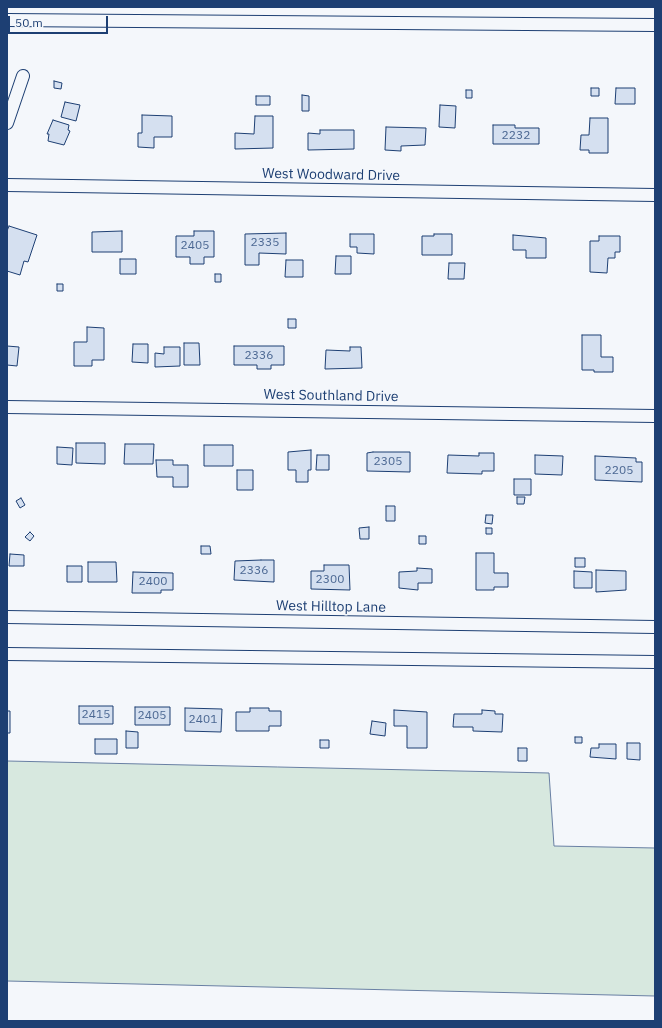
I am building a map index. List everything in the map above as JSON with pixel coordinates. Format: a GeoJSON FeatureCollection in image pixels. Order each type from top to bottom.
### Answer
{"type":"FeatureCollection","features":[{"type":"Feature","properties":{"kind":"street"},"geometry":{"type":"LineString","coordinates":[[7,20],[655,25]]}},
{"type":"Feature","properties":{"kind":"street"},"geometry":{"type":"LineString","coordinates":[[7,123],[23,76]]}},
{"type":"Feature","properties":{"kind":"street","name":"West Woodward Drive"},"geometry":{"type":"LineString","coordinates":[[7,186],[655,195]]}},
{"type":"Feature","properties":{"kind":"street","name":"West Southland Drive"},"geometry":{"type":"LineString","coordinates":[[7,406],[655,416]]}},
{"type":"Feature","properties":{"kind":"street","name":"West Hilltop Lane"},"geometry":{"type":"LineString","coordinates":[[7,617],[655,627]]}},
{"type":"Feature","properties":{"kind":"street"},"geometry":{"type":"LineString","coordinates":[[7,654],[655,662]]}},
{"type":"Feature","properties":{"kind":"shaded area"},"geometry":{"type":"Polygon","coordinates":[[[7,761],[549,773],[554,846],[655,848],[655,996],[7,981],[7,761]]]}},
{"type":"Feature","properties":{"kind":"building"},"geometry":{"type":"Polygon","coordinates":[[[54,81],[62,83],[61,89],[54,88],[54,81]]]}},
{"type":"Feature","properties":{"kind":"building"},"geometry":{"type":"Polygon","coordinates":[[[591,88],[599,88],[599,96],[591,96],[591,88]]]}},
{"type":"Feature","properties":{"kind":"building"},"geometry":{"type":"Polygon","coordinates":[[[616,88],[635,88],[635,104],[615,104],[616,88]]]}},
{"type":"Feature","properties":{"kind":"building"},"geometry":{"type":"Polygon","coordinates":[[[466,90],[472,90],[472,98],[466,98],[466,90]]]}},
{"type":"Feature","properties":{"kind":"building"},"geometry":{"type":"Polygon","coordinates":[[[302,95],[309,96],[309,111],[302,111],[302,95]]]}},
{"type":"Feature","properties":{"kind":"building"},"geometry":{"type":"Polygon","coordinates":[[[256,96],[270,96],[270,105],[256,105],[256,96]]]}},
{"type":"Feature","properties":{"kind":"building"},"geometry":{"type":"Polygon","coordinates":[[[65,102],[80,105],[76,121],[61,117],[65,102]]]}},
{"type":"Feature","properties":{"kind":"building"},"geometry":{"type":"Polygon","coordinates":[[[440,105],[456,106],[455,128],[439,127],[440,105]]]}},
{"type":"Feature","properties":{"kind":"building"},"geometry":{"type":"Polygon","coordinates":[[[142,115],[172,116],[172,137],[154,137],[154,148],[138,147],[138,133],[142,133],[142,115]]]}},
{"type":"Feature","properties":{"kind":"building"},"geometry":{"type":"Polygon","coordinates":[[[255,116],[273,116],[273,148],[235,149],[235,133],[254,134],[255,116]]]}},
{"type":"Feature","properties":{"kind":"building"},"geometry":{"type":"Polygon","coordinates":[[[590,118],[608,118],[608,153],[589,153],[589,150],[580,150],[581,135],[589,135],[590,118]]]}},
{"type":"Feature","properties":{"kind":"building"},"geometry":{"type":"Polygon","coordinates":[[[53,120],[69,125],[68,130],[70,131],[64,145],[48,141],[49,134],[47,134],[53,120]]]}},
{"type":"Feature","properties":{"kind":"building"},"geometry":{"type":"Polygon","coordinates":[[[493,125],[515,125],[515,128],[539,128],[539,144],[493,144],[493,125]]]}},
{"type":"Feature","properties":{"kind":"building"},"geometry":{"type":"Polygon","coordinates":[[[386,127],[426,128],[425,145],[401,146],[401,151],[385,150],[386,127]]]}},
{"type":"Feature","properties":{"kind":"building"},"geometry":{"type":"Polygon","coordinates":[[[320,130],[354,130],[354,149],[308,150],[308,133],[320,134],[320,130]]]}},
{"type":"Feature","properties":{"kind":"building"},"geometry":{"type":"Polygon","coordinates":[[[9,226],[37,235],[28,262],[24,261],[20,275],[7,271],[7,231],[9,226]]]}},
{"type":"Feature","properties":{"kind":"building"},"geometry":{"type":"Polygon","coordinates":[[[122,231],[122,252],[92,252],[92,232],[122,231]]]}},
{"type":"Feature","properties":{"kind":"building"},"geometry":{"type":"Polygon","coordinates":[[[194,231],[214,231],[214,257],[204,257],[204,264],[190,264],[190,257],[176,257],[176,236],[194,236],[194,231]]]}},
{"type":"Feature","properties":{"kind":"building"},"geometry":{"type":"Polygon","coordinates":[[[286,233],[286,254],[259,253],[259,265],[245,265],[245,234],[286,233]]]}},
{"type":"Feature","properties":{"kind":"building"},"geometry":{"type":"Polygon","coordinates":[[[350,234],[374,234],[374,254],[357,253],[357,247],[350,247],[350,234]]]}},
{"type":"Feature","properties":{"kind":"building"},"geometry":{"type":"Polygon","coordinates":[[[434,234],[452,234],[452,255],[422,255],[422,236],[434,236],[434,234]]]}},
{"type":"Feature","properties":{"kind":"building"},"geometry":{"type":"Polygon","coordinates":[[[513,235],[546,238],[546,258],[526,258],[526,250],[513,250],[513,235]]]}},
{"type":"Feature","properties":{"kind":"building"},"geometry":{"type":"Polygon","coordinates":[[[599,236],[620,236],[620,252],[615,252],[615,258],[608,258],[607,273],[590,272],[590,241],[599,241],[599,236]]]}},
{"type":"Feature","properties":{"kind":"building"},"geometry":{"type":"Polygon","coordinates":[[[336,256],[351,256],[351,274],[335,274],[336,256]]]}},
{"type":"Feature","properties":{"kind":"building"},"geometry":{"type":"Polygon","coordinates":[[[120,259],[136,259],[136,274],[120,274],[120,259]]]}},
{"type":"Feature","properties":{"kind":"building"},"geometry":{"type":"Polygon","coordinates":[[[286,260],[303,260],[303,277],[285,277],[286,260]]]}},
{"type":"Feature","properties":{"kind":"building"},"geometry":{"type":"Polygon","coordinates":[[[449,263],[465,263],[464,279],[448,279],[449,263]]]}},
{"type":"Feature","properties":{"kind":"building"},"geometry":{"type":"Polygon","coordinates":[[[215,274],[221,274],[221,282],[215,282],[215,274]]]}},
{"type":"Feature","properties":{"kind":"building"},"geometry":{"type":"Polygon","coordinates":[[[57,284],[63,284],[63,291],[57,291],[57,284]]]}},
{"type":"Feature","properties":{"kind":"building"},"geometry":{"type":"Polygon","coordinates":[[[288,319],[296,319],[296,328],[288,328],[288,319]]]}},
{"type":"Feature","properties":{"kind":"building"},"geometry":{"type":"Polygon","coordinates":[[[87,327],[104,328],[104,360],[92,360],[92,366],[74,366],[74,342],[87,342],[87,327]]]}},
{"type":"Feature","properties":{"kind":"building"},"geometry":{"type":"Polygon","coordinates":[[[582,335],[601,335],[601,357],[613,357],[613,372],[594,372],[594,370],[582,370],[582,335]]]}},
{"type":"Feature","properties":{"kind":"building"},"geometry":{"type":"Polygon","coordinates":[[[184,343],[199,343],[200,365],[184,365],[184,343]]]}},
{"type":"Feature","properties":{"kind":"building"},"geometry":{"type":"Polygon","coordinates":[[[133,344],[148,344],[148,363],[132,362],[133,344]]]}},
{"type":"Feature","properties":{"kind":"building"},"geometry":{"type":"Polygon","coordinates":[[[7,346],[19,347],[17,366],[7,365],[7,346]]]}},
{"type":"Feature","properties":{"kind":"building"},"geometry":{"type":"Polygon","coordinates":[[[234,346],[284,346],[284,365],[271,365],[271,369],[257,369],[257,365],[234,365],[234,346]]]}},
{"type":"Feature","properties":{"kind":"building"},"geometry":{"type":"Polygon","coordinates":[[[164,347],[180,347],[180,366],[155,367],[155,353],[164,354],[164,347]]]}},
{"type":"Feature","properties":{"kind":"building"},"geometry":{"type":"Polygon","coordinates":[[[350,347],[361,347],[362,368],[325,369],[326,350],[350,351],[350,347]]]}},
{"type":"Feature","properties":{"kind":"building"},"geometry":{"type":"Polygon","coordinates":[[[76,443],[105,443],[105,464],[76,463],[76,443]]]}},
{"type":"Feature","properties":{"kind":"building"},"geometry":{"type":"Polygon","coordinates":[[[125,444],[154,444],[153,464],[124,464],[125,444]]]}},
{"type":"Feature","properties":{"kind":"building"},"geometry":{"type":"Polygon","coordinates":[[[204,445],[233,445],[233,466],[204,466],[204,445]]]}},
{"type":"Feature","properties":{"kind":"building"},"geometry":{"type":"Polygon","coordinates":[[[57,447],[73,448],[72,465],[57,464],[57,447]]]}},
{"type":"Feature","properties":{"kind":"building"},"geometry":{"type":"Polygon","coordinates":[[[311,450],[311,470],[308,470],[308,482],[296,482],[296,470],[288,470],[288,452],[311,450]]]}},
{"type":"Feature","properties":{"kind":"building"},"geometry":{"type":"Polygon","coordinates":[[[410,452],[410,472],[367,471],[367,453],[410,452]]]}},
{"type":"Feature","properties":{"kind":"building"},"geometry":{"type":"Polygon","coordinates":[[[479,453],[494,453],[494,471],[482,471],[482,474],[447,473],[448,455],[479,456],[479,453]]]}},
{"type":"Feature","properties":{"kind":"building"},"geometry":{"type":"Polygon","coordinates":[[[317,455],[329,455],[329,470],[316,470],[317,455]]]}},
{"type":"Feature","properties":{"kind":"building"},"geometry":{"type":"Polygon","coordinates":[[[535,455],[563,456],[562,475],[535,474],[535,455]]]}},
{"type":"Feature","properties":{"kind":"building"},"geometry":{"type":"Polygon","coordinates":[[[595,456],[636,458],[636,462],[642,462],[642,482],[595,480],[595,456]]]}},
{"type":"Feature","properties":{"kind":"building"},"geometry":{"type":"Polygon","coordinates":[[[156,460],[173,460],[173,465],[188,465],[188,487],[173,487],[173,477],[157,477],[156,460]]]}},
{"type":"Feature","properties":{"kind":"building"},"geometry":{"type":"Polygon","coordinates":[[[237,470],[253,470],[253,490],[237,490],[237,470]]]}},
{"type":"Feature","properties":{"kind":"building"},"geometry":{"type":"Polygon","coordinates":[[[514,479],[531,479],[531,495],[514,495],[514,479]]]}},
{"type":"Feature","properties":{"kind":"building"},"geometry":{"type":"Polygon","coordinates":[[[517,497],[525,497],[524,504],[517,504],[517,497]]]}},
{"type":"Feature","properties":{"kind":"building"},"geometry":{"type":"Polygon","coordinates":[[[21,498],[25,505],[20,508],[16,501],[21,498]]]}},
{"type":"Feature","properties":{"kind":"building"},"geometry":{"type":"Polygon","coordinates":[[[386,506],[395,506],[395,521],[386,521],[386,506]]]}},
{"type":"Feature","properties":{"kind":"building"},"geometry":{"type":"Polygon","coordinates":[[[486,515],[493,515],[492,524],[485,523],[486,515]]]}},
{"type":"Feature","properties":{"kind":"building"},"geometry":{"type":"Polygon","coordinates":[[[369,527],[369,539],[360,539],[359,528],[369,527]]]}},
{"type":"Feature","properties":{"kind":"building"},"geometry":{"type":"Polygon","coordinates":[[[486,528],[492,528],[492,534],[486,534],[486,528]]]}},
{"type":"Feature","properties":{"kind":"building"},"geometry":{"type":"Polygon","coordinates":[[[30,532],[34,536],[30,541],[25,537],[30,532]]]}},
{"type":"Feature","properties":{"kind":"building"},"geometry":{"type":"Polygon","coordinates":[[[419,536],[426,536],[426,544],[419,544],[419,536]]]}},
{"type":"Feature","properties":{"kind":"building"},"geometry":{"type":"Polygon","coordinates":[[[201,546],[210,546],[211,554],[201,554],[201,546]]]}},
{"type":"Feature","properties":{"kind":"building"},"geometry":{"type":"Polygon","coordinates":[[[476,553],[494,553],[494,573],[508,573],[508,587],[494,587],[494,590],[476,590],[476,553]]]}},
{"type":"Feature","properties":{"kind":"building"},"geometry":{"type":"Polygon","coordinates":[[[10,554],[24,555],[24,566],[9,566],[10,554]]]}},
{"type":"Feature","properties":{"kind":"building"},"geometry":{"type":"Polygon","coordinates":[[[575,558],[585,558],[585,567],[575,567],[575,558]]]}},
{"type":"Feature","properties":{"kind":"building"},"geometry":{"type":"Polygon","coordinates":[[[274,560],[274,582],[234,580],[235,561],[274,560]]]}},
{"type":"Feature","properties":{"kind":"building"},"geometry":{"type":"Polygon","coordinates":[[[88,562],[116,562],[117,582],[88,582],[88,562]]]}},
{"type":"Feature","properties":{"kind":"building"},"geometry":{"type":"Polygon","coordinates":[[[324,565],[349,565],[350,590],[311,589],[311,571],[324,571],[324,565]]]}},
{"type":"Feature","properties":{"kind":"building"},"geometry":{"type":"Polygon","coordinates":[[[67,566],[82,566],[82,582],[67,582],[67,566]]]}},
{"type":"Feature","properties":{"kind":"building"},"geometry":{"type":"Polygon","coordinates":[[[417,568],[432,569],[432,583],[418,583],[418,590],[399,588],[399,572],[417,571],[417,568]]]}},
{"type":"Feature","properties":{"kind":"building"},"geometry":{"type":"Polygon","coordinates":[[[596,570],[626,571],[626,590],[596,592],[596,570]]]}},
{"type":"Feature","properties":{"kind":"building"},"geometry":{"type":"Polygon","coordinates":[[[574,571],[592,572],[592,588],[574,588],[574,571]]]}},
{"type":"Feature","properties":{"kind":"building"},"geometry":{"type":"Polygon","coordinates":[[[133,572],[173,573],[173,590],[161,590],[161,593],[132,593],[133,572]]]}},
{"type":"Feature","properties":{"kind":"building"},"geometry":{"type":"Polygon","coordinates":[[[79,706],[113,706],[113,724],[79,724],[79,706]]]}},
{"type":"Feature","properties":{"kind":"building"},"geometry":{"type":"Polygon","coordinates":[[[135,707],[170,707],[170,725],[135,725],[135,707]]]}},
{"type":"Feature","properties":{"kind":"building"},"geometry":{"type":"Polygon","coordinates":[[[185,708],[222,709],[221,732],[185,731],[185,708]]]}},
{"type":"Feature","properties":{"kind":"building"},"geometry":{"type":"Polygon","coordinates":[[[250,708],[269,708],[269,711],[281,711],[281,726],[269,726],[269,731],[236,731],[236,712],[250,712],[250,708]]]}},
{"type":"Feature","properties":{"kind":"building"},"geometry":{"type":"Polygon","coordinates":[[[394,710],[427,712],[427,748],[407,748],[407,726],[394,726],[394,710]]]}},
{"type":"Feature","properties":{"kind":"building"},"geometry":{"type":"Polygon","coordinates":[[[482,710],[495,711],[495,714],[503,714],[502,732],[473,731],[473,727],[453,727],[454,714],[482,714],[482,710]]]}},
{"type":"Feature","properties":{"kind":"building"},"geometry":{"type":"Polygon","coordinates":[[[7,711],[10,711],[10,733],[7,733],[7,711]]]}},
{"type":"Feature","properties":{"kind":"building"},"geometry":{"type":"Polygon","coordinates":[[[372,721],[386,723],[385,736],[370,734],[372,721]]]}},
{"type":"Feature","properties":{"kind":"building"},"geometry":{"type":"Polygon","coordinates":[[[126,731],[138,732],[138,748],[126,748],[126,731]]]}},
{"type":"Feature","properties":{"kind":"building"},"geometry":{"type":"Polygon","coordinates":[[[575,737],[582,737],[582,743],[575,743],[575,737]]]}},
{"type":"Feature","properties":{"kind":"building"},"geometry":{"type":"Polygon","coordinates":[[[95,739],[117,739],[117,754],[95,754],[95,739]]]}},
{"type":"Feature","properties":{"kind":"building"},"geometry":{"type":"Polygon","coordinates":[[[320,740],[329,740],[329,748],[320,748],[320,740]]]}},
{"type":"Feature","properties":{"kind":"building"},"geometry":{"type":"Polygon","coordinates":[[[627,743],[640,743],[640,760],[627,759],[627,743]]]}},
{"type":"Feature","properties":{"kind":"building"},"geometry":{"type":"Polygon","coordinates":[[[599,744],[616,744],[616,759],[590,757],[591,748],[599,748],[599,744]]]}},
{"type":"Feature","properties":{"kind":"building"},"geometry":{"type":"Polygon","coordinates":[[[518,748],[527,748],[527,761],[518,761],[518,748]]]}}]}
